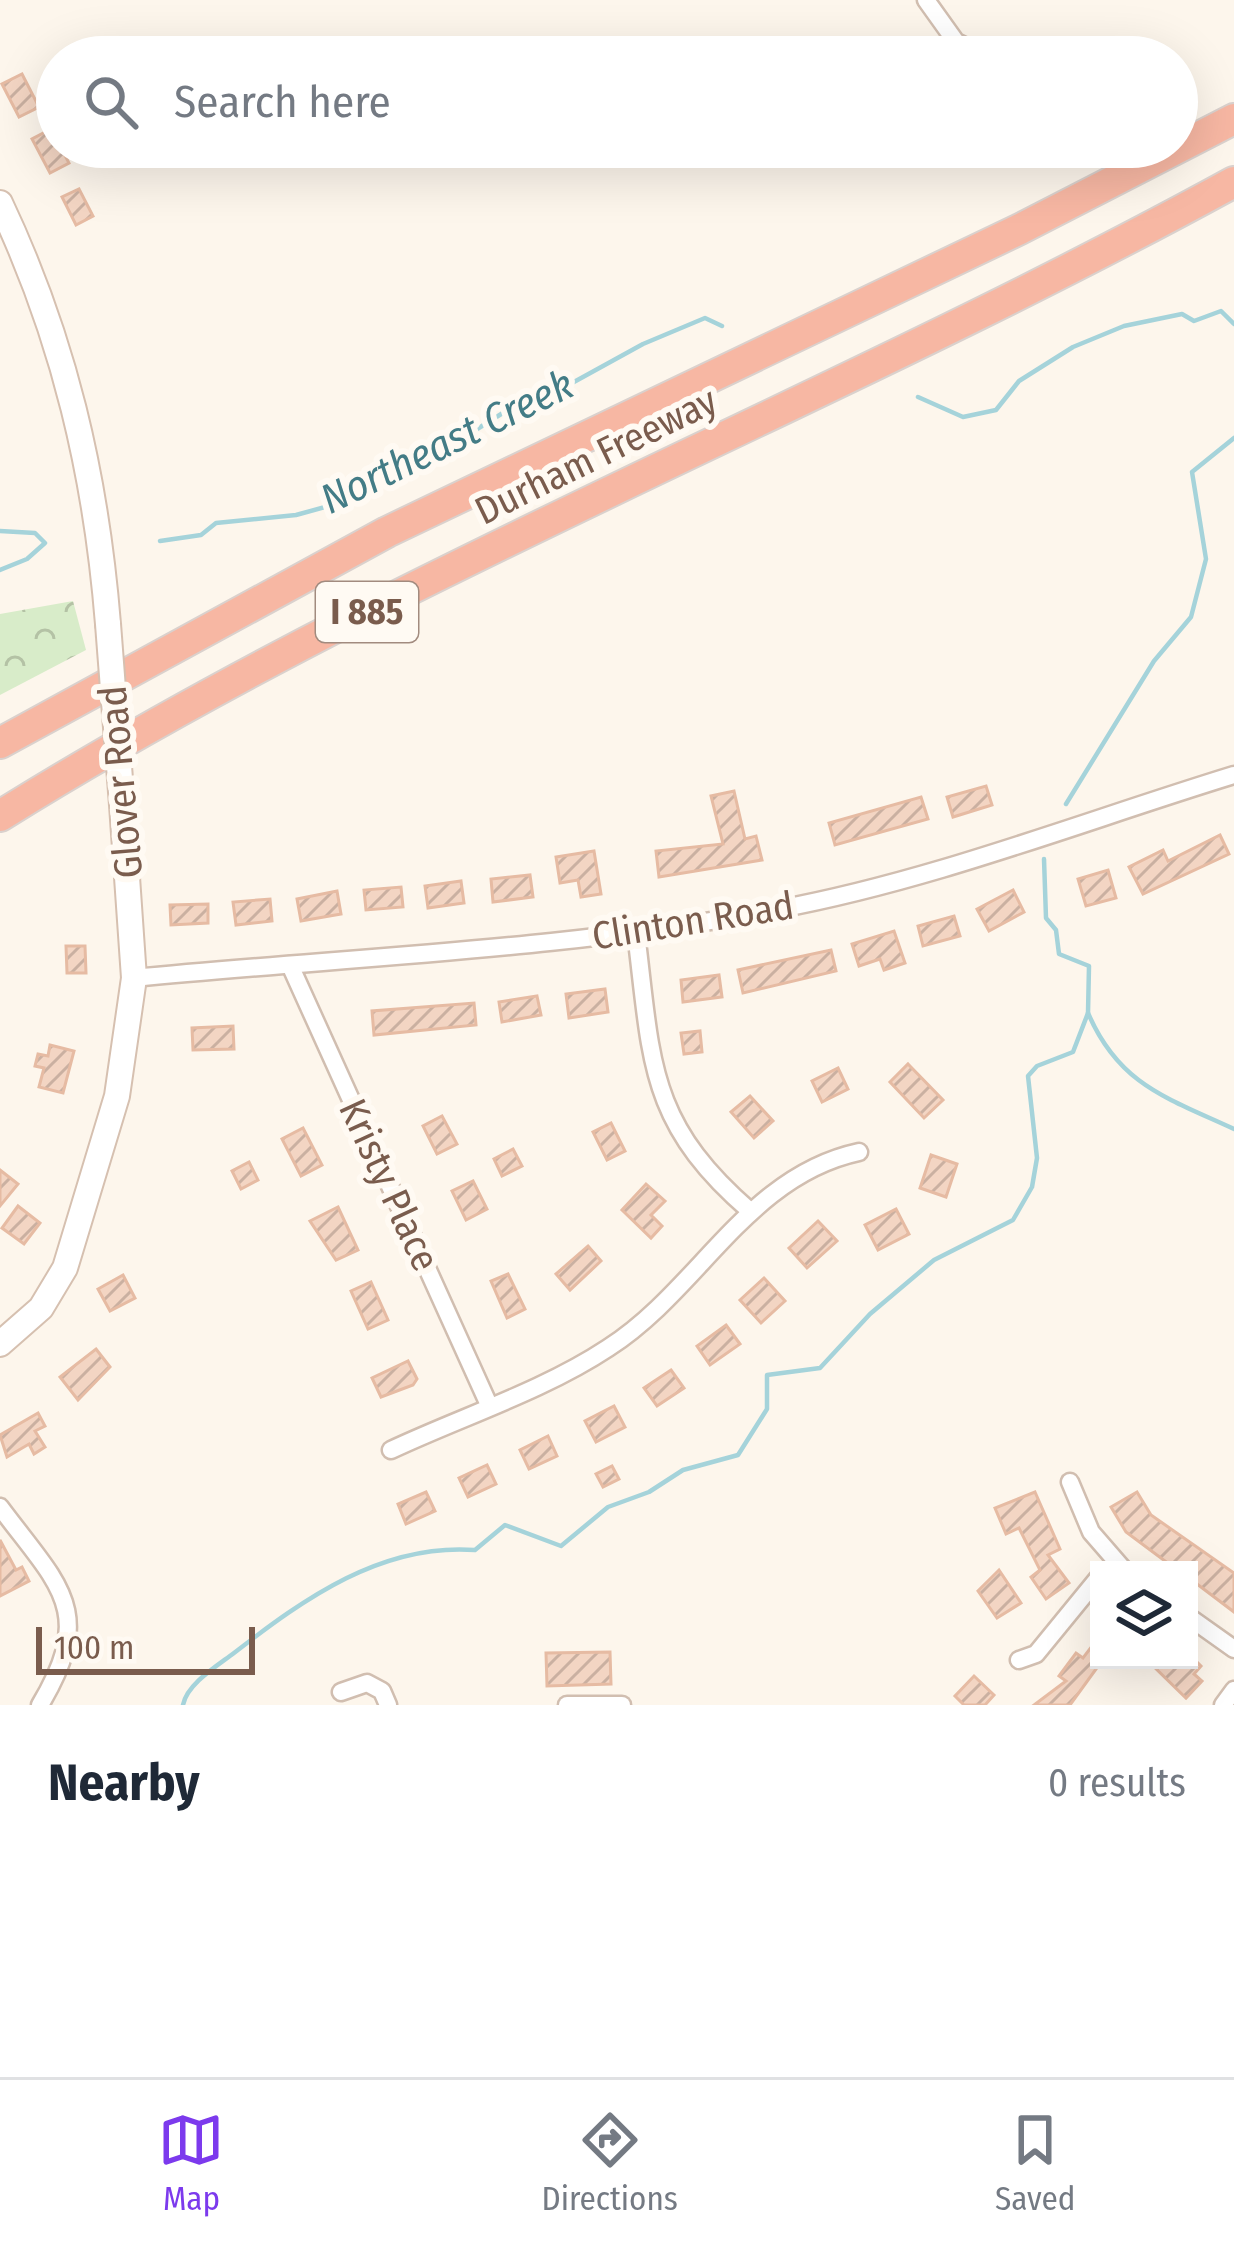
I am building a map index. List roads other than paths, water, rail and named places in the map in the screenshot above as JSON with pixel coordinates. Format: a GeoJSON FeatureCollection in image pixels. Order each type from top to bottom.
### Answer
{"type":"FeatureCollection","features":[{"type":"Feature","properties":{"kind":"highway","name":"Durham Freeway"},"geometry":{"type":"LineString","coordinates":[[1198,137],[1234,118]]}},
{"type":"Feature","properties":{"kind":"highway","name":"Durham Freeway"},"geometry":{"type":"LineString","coordinates":[[0,743],[407,521],[1039,220],[1138,168]]}},
{"type":"Feature","properties":{"kind":"highway","name":"Durham Freeway"},"geometry":{"type":"LineString","coordinates":[[0,816],[376,608],[1046,281],[1234,182]]}},
{"type":"Feature","properties":{"kind":"street"},"geometry":{"type":"LineString","coordinates":[[930,2],[952,36]]}},
{"type":"Feature","properties":{"kind":"street","name":"Glover Road"},"geometry":{"type":"LineString","coordinates":[[0,203],[42,298],[78,412],[94,496],[134,978],[117,1096],[73,1250],[41,1308],[0,1344]]}},
{"type":"Feature","properties":{"kind":"street","name":"Clinton Road"},"geometry":{"type":"LineString","coordinates":[[134,978],[636,933],[845,894],[1234,775]]}},
{"type":"Feature","properties":{"kind":"street"},"geometry":{"type":"LineString","coordinates":[[636,933],[664,1107],[689,1149],[750,1211]]}},
{"type":"Feature","properties":{"kind":"street","name":"Kristy Place"},"geometry":{"type":"LineString","coordinates":[[290,965],[489,1405]]}},
{"type":"Feature","properties":{"kind":"street"},"geometry":{"type":"LineString","coordinates":[[391,1450],[609,1348],[674,1293],[750,1211],[800,1174],[859,1152]]}},
{"type":"Feature","properties":{"kind":"street"},"geometry":{"type":"LineString","coordinates":[[1070,1482],[1090,1532],[1109,1561]]}},
{"type":"Feature","properties":{"kind":"street"},"geometry":{"type":"LineString","coordinates":[[0,1507],[67,1608],[69,1650],[40,1705]]}},
{"type":"Feature","properties":{"kind":"street"},"geometry":{"type":"LineString","coordinates":[[1019,1660],[1036,1654],[1090,1588]]}},
{"type":"Feature","properties":{"kind":"street"},"geometry":{"type":"LineString","coordinates":[[1198,1623],[1234,1649]]}},
{"type":"Feature","properties":{"kind":"street"},"geometry":{"type":"LineString","coordinates":[[340,1692],[368,1684],[382,1691],[388,1705]]}},
{"type":"Feature","properties":{"kind":"street"},"geometry":{"type":"LineString","coordinates":[[1223,1705],[1234,1690]]}},
{"type":"Feature","properties":{"kind":"street"},"geometry":{"type":"LineString","coordinates":[[567,1705],[622,1705]]}},
{"type":"Feature","properties":{"kind":"waterway","name":"Northeast Creek"},"geometry":{"type":"LineString","coordinates":[[918,397],[963,417],[996,410],[1019,381],[1073,347],[1124,326],[1182,314],[1194,321],[1221,311],[1234,324]]}},
{"type":"Feature","properties":{"kind":"waterway","name":"Northeast Creek"},"geometry":{"type":"LineString","coordinates":[[160,541],[201,535],[216,523],[296,515],[336,504],[376,478],[450,446],[506,411],[523,410],[643,344],[705,318],[722,326]]}},
{"type":"Feature","properties":{"kind":"waterway"},"geometry":{"type":"LineString","coordinates":[[1066,804],[1154,661],[1191,617],[1206,559],[1192,472],[1234,438]]}},
{"type":"Feature","properties":{"kind":"waterway","name":"Northeast Creek"},"geometry":{"type":"LineString","coordinates":[[0,531],[35,533],[45,543],[27,559],[0,570]]}},
{"type":"Feature","properties":{"kind":"waterway"},"geometry":{"type":"LineString","coordinates":[[183,1705],[190,1690],[211,1670],[346,1578],[408,1555],[475,1550],[505,1525],[561,1546],[608,1507],[649,1492],[683,1470],[738,1455],[767,1409],[767,1375],[820,1368],[870,1314],[934,1260],[1013,1220],[1032,1187],[1037,1158],[1028,1076],[1037,1066],[1073,1052],[1088,1013],[1089,966],[1059,954],[1056,930],[1046,918],[1044,859]]}},
{"type":"Feature","properties":{"kind":"waterway"},"geometry":{"type":"LineString","coordinates":[[1088,1013],[1100,1037],[1130,1073],[1167,1098],[1234,1129]]}}]}
